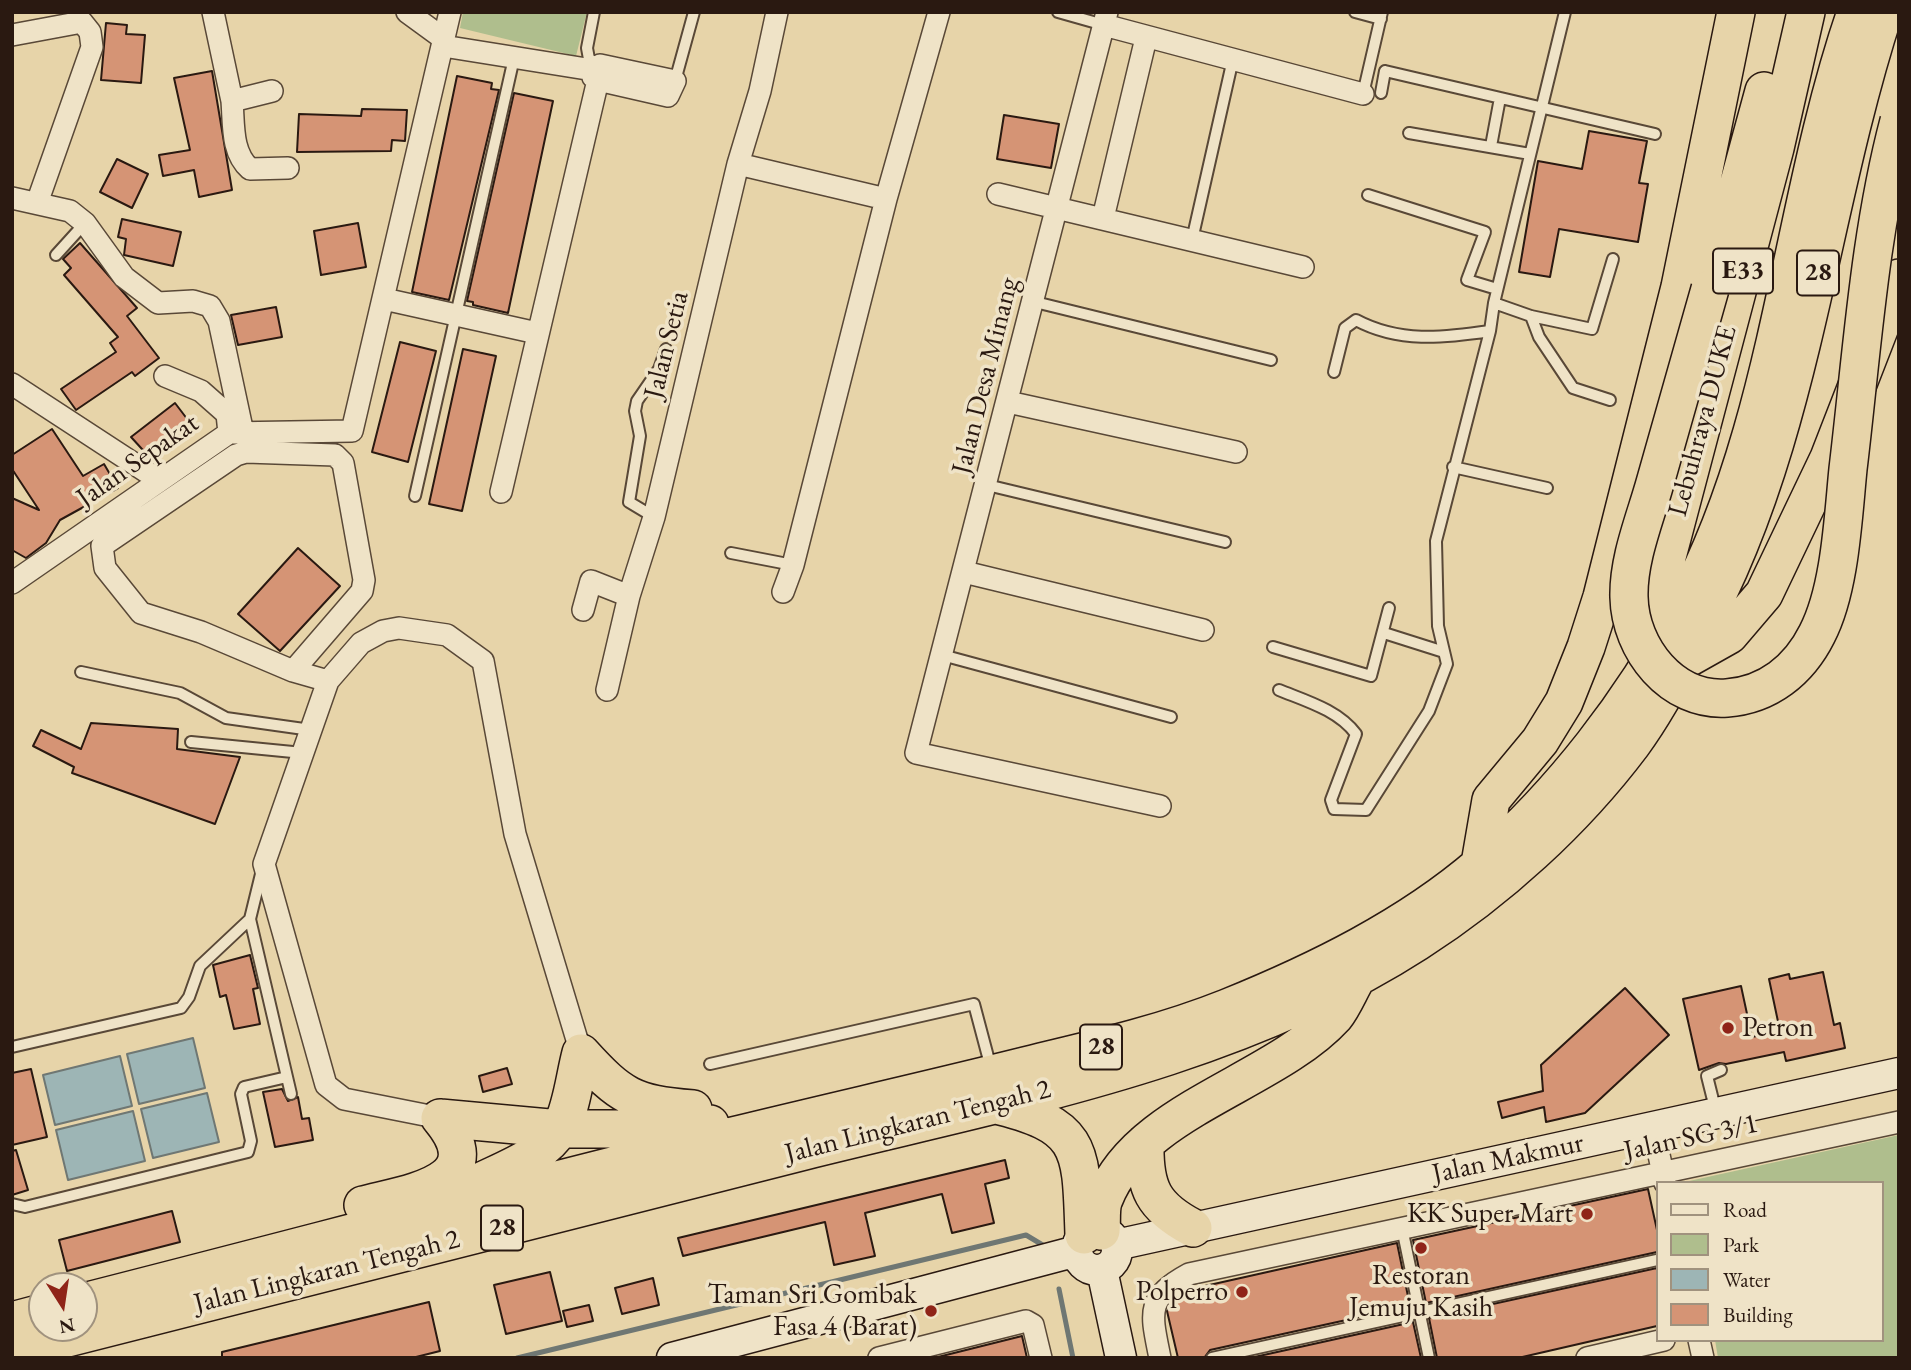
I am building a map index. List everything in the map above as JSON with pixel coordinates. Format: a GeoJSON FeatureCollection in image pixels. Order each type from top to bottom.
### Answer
{"type":"FeatureCollection","features":[{"type":"Feature","properties":{"kind":"highway"},"geometry":{"type":"LineString","coordinates":[[1480,864],[1491,800],[1540,741],[1564,702],[1586,648],[1602,597],[1680,287],[1736,12]]}},
{"type":"Feature","properties":{"kind":"highway"},"geometry":{"type":"LineString","coordinates":[[1792,12],[1780,35],[1637,547],[1629,596],[1632,621],[1640,644],[1672,683],[1695,694],[1718,698],[1746,696],[1769,687],[1806,654],[1819,630],[1832,587],[1843,514],[1872,255],[1899,121]]}},
{"type":"Feature","properties":{"kind":"highway","name":"Lebuhraya DUKE"},"geometry":{"type":"LineString","coordinates":[[1671,627],[1662,572],[1775,148],[1806,12]]}},
{"type":"Feature","properties":{"kind":"highway","name":"Jalan Lingkaran Tengah 2"},"geometry":{"type":"LineString","coordinates":[[98,1299],[805,1118],[992,1089],[1194,1047],[1280,1014],[1358,976],[1439,927],[1535,851],[1634,741],[1729,572],[1730,532],[1741,468],[1766,376],[1839,61],[1856,12]]}},
{"type":"Feature","properties":{"kind":"highway","name":"Jalan Lingkaran Tengah 2"},"geometry":{"type":"LineString","coordinates":[[12,1352],[992,1089],[1174,1027],[1310,972],[1395,925],[1480,864],[1553,792],[1589,750],[1671,627],[1707,558],[1730,532],[1796,366],[1866,65],[1884,12]]}},
{"type":"Feature","properties":{"kind":"highway"},"geometry":{"type":"LineString","coordinates":[[1680,663],[1729,635],[1764,594],[1829,458],[1899,278]]}},
{"type":"Feature","properties":{"kind":"highway"},"geometry":{"type":"LineString","coordinates":[[1096,1246],[1103,1201],[1114,1179],[1145,1143],[1183,1114],[1292,1051],[1335,1015],[1358,976]]}},
{"type":"Feature","properties":{"kind":"highway"},"geometry":{"type":"LineString","coordinates":[[419,1216],[524,1161],[544,1146],[560,1129],[581,1053],[623,1095],[655,1106],[805,1118]]}},
{"type":"Feature","properties":{"kind":"highway"},"geometry":{"type":"LineString","coordinates":[[992,1089],[1061,1129],[1069,1139],[1078,1160],[1096,1246]]}},
{"type":"Feature","properties":{"kind":"highway"},"geometry":{"type":"LineString","coordinates":[[440,1118],[560,1129],[638,1129],[805,1118]]}},
{"type":"Feature","properties":{"kind":"highway"},"geometry":{"type":"LineString","coordinates":[[159,1283],[205,1248],[443,1181],[457,1163],[457,1150],[453,1134],[440,1118]]}},
{"type":"Feature","properties":{"kind":"highway"},"geometry":{"type":"LineString","coordinates":[[1145,1143],[1147,1181],[1157,1203],[1174,1218],[1193,1228]]}},
{"type":"Feature","properties":{"kind":"street"},"geometry":{"type":"LineString","coordinates":[[213,12],[232,101],[235,143],[243,163],[258,171],[288,168]]}},
{"type":"Feature","properties":{"kind":"street"},"geometry":{"type":"LineString","coordinates":[[407,12],[443,43],[671,89]]}},
{"type":"Feature","properties":{"kind":"street"},"geometry":{"type":"LineString","coordinates":[[450,12],[384,299],[454,317],[537,333]]}},
{"type":"Feature","properties":{"kind":"street","name":"Jalan Setia"},"geometry":{"type":"LineString","coordinates":[[607,690],[629,596],[654,517],[738,164],[760,91],[777,12]]}},
{"type":"Feature","properties":{"kind":"street"},"geometry":{"type":"LineString","coordinates":[[783,592],[793,565],[886,199],[939,12]]}},
{"type":"Feature","properties":{"kind":"street"},"geometry":{"type":"LineString","coordinates":[[1106,19],[1146,38],[1372,93]]}},
{"type":"Feature","properties":{"kind":"street","name":"Jalan Desa Minang"},"geometry":{"type":"LineString","coordinates":[[1106,19],[1055,208],[1035,302],[916,753],[1160,806]]}},
{"type":"Feature","properties":{"kind":"street"},"geometry":{"type":"LineString","coordinates":[[12,35],[82,22],[90,32],[92,47],[37,203]]}},
{"type":"Feature","properties":{"kind":"street"},"geometry":{"type":"LineString","coordinates":[[1102,218],[1146,38]]}},
{"type":"Feature","properties":{"kind":"street"},"geometry":{"type":"LineString","coordinates":[[500,492],[596,73]]}},
{"type":"Feature","properties":{"kind":"street"},"geometry":{"type":"LineString","coordinates":[[232,101],[272,92]]}},
{"type":"Feature","properties":{"kind":"street"},"geometry":{"type":"LineString","coordinates":[[738,164],[886,199]]}},
{"type":"Feature","properties":{"kind":"street"},"geometry":{"type":"LineString","coordinates":[[999,194],[1303,267]]}},
{"type":"Feature","properties":{"kind":"street"},"geometry":{"type":"LineString","coordinates":[[12,198],[70,211],[85,223],[124,277],[158,303],[193,301],[210,306],[219,321],[236,433]]}},
{"type":"Feature","properties":{"kind":"street","name":"Jalan Sepakat"},"geometry":{"type":"LineString","coordinates":[[17,573],[236,433],[352,431],[384,299]]}},
{"type":"Feature","properties":{"kind":"street"},"geometry":{"type":"LineString","coordinates":[[164,376],[201,391],[227,414],[236,433]]}},
{"type":"Feature","properties":{"kind":"street"},"geometry":{"type":"LineString","coordinates":[[12,384],[159,480]]}},
{"type":"Feature","properties":{"kind":"street"},"geometry":{"type":"LineString","coordinates":[[1008,402],[1236,452]]}},
{"type":"Feature","properties":{"kind":"street"},"geometry":{"type":"LineString","coordinates":[[293,671],[362,591],[364,580],[342,463],[335,455],[236,455],[103,547],[105,568],[141,613],[201,632],[293,671],[328,681]]}},
{"type":"Feature","properties":{"kind":"street"},"geometry":{"type":"LineString","coordinates":[[964,572],[1203,630]]}},
{"type":"Feature","properties":{"kind":"street"},"geometry":{"type":"LineString","coordinates":[[583,610],[591,581],[629,596]]}},
{"type":"Feature","properties":{"kind":"street"},"geometry":{"type":"LineString","coordinates":[[440,1118],[344,1099],[326,1085],[264,864],[328,681],[361,643],[383,631],[415,629],[447,635],[483,661],[515,834],[581,1053]]}},
{"type":"Feature","properties":{"kind":"street","name":"Jalan Makmur"},"geometry":{"type":"LineString","coordinates":[[672,1358],[1096,1246],[1193,1228],[1899,1073]]}},
{"type":"Feature","properties":{"kind":"street","name":"Jalan SG 3/1"},"geometry":{"type":"LineString","coordinates":[[1160,1358],[1152,1319],[1161,1293],[1168,1286],[1189,1275],[1402,1228],[1664,1178],[1899,1122]]}},
{"type":"Feature","properties":{"kind":"street"},"geometry":{"type":"LineString","coordinates":[[1653,1127],[1664,1178]]}},
{"type":"Feature","properties":{"kind":"street"},"geometry":{"type":"LineString","coordinates":[[1096,1246],[1121,1358]]}},
{"type":"Feature","properties":{"kind":"street"},"geometry":{"type":"LineString","coordinates":[[880,1358],[907,1355],[1026,1321],[1032,1325],[1041,1358]]}},
{"type":"Feature","properties":{"kind":"street"},"geometry":{"type":"LineString","coordinates":[[1587,1358],[1656,1342]]}},
{"type":"Feature","properties":{"kind":"lane"},"geometry":{"type":"LineString","coordinates":[[594,12],[587,48],[596,73]]}},
{"type":"Feature","properties":{"kind":"lane"},"geometry":{"type":"LineString","coordinates":[[671,89],[694,12]]}},
{"type":"Feature","properties":{"kind":"lane"},"geometry":{"type":"LineString","coordinates":[[1058,12],[1106,19]]}},
{"type":"Feature","properties":{"kind":"lane"},"geometry":{"type":"LineString","coordinates":[[1355,12],[1381,16],[1372,93]]}},
{"type":"Feature","properties":{"kind":"lane"},"geometry":{"type":"LineString","coordinates":[[1279,690],[1325,708],[1356,734],[1331,800],[1334,809],[1366,810],[1429,711],[1447,664],[1435,596],[1436,541],[1490,331],[1497,289],[1565,12]]}},
{"type":"Feature","properties":{"kind":"lane"},"geometry":{"type":"LineString","coordinates":[[415,496],[514,58]]}},
{"type":"Feature","properties":{"kind":"lane"},"geometry":{"type":"LineString","coordinates":[[1192,240],[1233,58]]}},
{"type":"Feature","properties":{"kind":"lane"},"geometry":{"type":"LineString","coordinates":[[1372,93],[1385,71],[1655,134]]}},
{"type":"Feature","properties":{"kind":"lane"},"geometry":{"type":"LineString","coordinates":[[1491,146],[1500,98]]}},
{"type":"Feature","properties":{"kind":"lane"},"geometry":{"type":"LineString","coordinates":[[1409,133],[1530,154]]}},
{"type":"Feature","properties":{"kind":"lane"},"geometry":{"type":"LineString","coordinates":[[1368,195],[1485,232],[1467,280],[1497,289]]}},
{"type":"Feature","properties":{"kind":"lane"},"geometry":{"type":"LineString","coordinates":[[56,255],[85,223]]}},
{"type":"Feature","properties":{"kind":"lane"},"geometry":{"type":"LineString","coordinates":[[1494,303],[1531,316],[1592,329],[1613,259]]}},
{"type":"Feature","properties":{"kind":"lane"},"geometry":{"type":"LineString","coordinates":[[1035,302],[1271,360]]}},
{"type":"Feature","properties":{"kind":"lane"},"geometry":{"type":"LineString","coordinates":[[1531,316],[1539,337],[1573,388],[1611,400]]}},
{"type":"Feature","properties":{"kind":"lane"},"geometry":{"type":"LineString","coordinates":[[1334,372],[1345,328],[1356,320],[1388,334],[1407,337],[1490,331]]}},
{"type":"Feature","properties":{"kind":"lane"},"geometry":{"type":"LineString","coordinates":[[654,517],[629,502],[640,436],[635,411],[637,401],[659,369],[666,349]]}},
{"type":"Feature","properties":{"kind":"lane"},"geometry":{"type":"LineString","coordinates":[[1453,467],[1547,488]]}},
{"type":"Feature","properties":{"kind":"lane"},"geometry":{"type":"LineString","coordinates":[[987,485],[1225,542]]}},
{"type":"Feature","properties":{"kind":"lane"},"geometry":{"type":"LineString","coordinates":[[731,553],[793,565]]}},
{"type":"Feature","properties":{"kind":"lane"},"geometry":{"type":"LineString","coordinates":[[1273,647],[1371,676],[1389,608]]}},
{"type":"Feature","properties":{"kind":"lane"},"geometry":{"type":"LineString","coordinates":[[1384,633],[1444,652]]}},
{"type":"Feature","properties":{"kind":"lane"},"geometry":{"type":"LineString","coordinates":[[942,655],[1171,717]]}},
{"type":"Feature","properties":{"kind":"lane"},"geometry":{"type":"LineString","coordinates":[[81,672],[180,694],[226,718],[311,730]]}},
{"type":"Feature","properties":{"kind":"lane"},"geometry":{"type":"LineString","coordinates":[[191,742],[303,753]]}},
{"type":"Feature","properties":{"kind":"lane"},"geometry":{"type":"LineString","coordinates":[[264,864],[250,919],[291,1094]]}},
{"type":"Feature","properties":{"kind":"lane"},"geometry":{"type":"LineString","coordinates":[[12,1047],[181,1007],[189,998],[200,966],[250,919]]}},
{"type":"Feature","properties":{"kind":"lane"},"geometry":{"type":"LineString","coordinates":[[710,1064],[974,1004],[992,1089]]}},
{"type":"Feature","properties":{"kind":"lane"},"geometry":{"type":"LineString","coordinates":[[1717,1113],[1707,1076],[1721,1070]]}},
{"type":"Feature","properties":{"kind":"lane"},"geometry":{"type":"LineString","coordinates":[[12,1204],[25,1207],[248,1152],[251,1142],[242,1094],[244,1087],[287,1077]]}},
{"type":"Feature","properties":{"kind":"lane"},"geometry":{"type":"LineString","coordinates":[[1402,1228],[1429,1358]]}},
{"type":"Feature","properties":{"kind":"lane"},"geometry":{"type":"LineString","coordinates":[[1212,1358],[1419,1310],[1656,1260]]}},
{"type":"Feature","properties":{"kind":"green space"},"geometry":{"type":"Polygon","coordinates":[[[463,12],[587,12],[576,56],[460,28],[463,12]]]}},
{"type":"Feature","properties":{"kind":"green space"},"geometry":{"type":"Polygon","coordinates":[[[1899,1135],[1899,1358],[1718,1358],[1715,1342],[1883,1342],[1883,1181],[1689,1181],[1899,1135]]]}},
{"type":"Feature","properties":{"kind":"water"},"geometry":{"type":"Polygon","coordinates":[[[193,1038],[205,1088],[139,1104],[127,1054],[193,1038]]]}},
{"type":"Feature","properties":{"kind":"water"},"geometry":{"type":"Polygon","coordinates":[[[120,1056],[132,1106],[55,1125],[43,1075],[120,1056]]]}},
{"type":"Feature","properties":{"kind":"water"},"geometry":{"type":"Polygon","coordinates":[[[207,1093],[219,1142],[153,1158],[141,1109],[207,1093]]]}},
{"type":"Feature","properties":{"kind":"water"},"geometry":{"type":"Polygon","coordinates":[[[133,1111],[145,1161],[68,1180],[56,1130],[133,1111]]]}},
{"type":"Feature","properties":{"kind":"building"},"geometry":{"type":"Polygon","coordinates":[[[106,23],[127,25],[126,34],[145,35],[141,83],[101,80],[106,23]]]}},
{"type":"Feature","properties":{"kind":"building"},"geometry":{"type":"Polygon","coordinates":[[[212,71],[232,190],[199,197],[194,170],[163,176],[159,155],[190,150],[174,78],[212,71]]]}},
{"type":"Feature","properties":{"kind":"building"},"geometry":{"type":"Polygon","coordinates":[[[457,76],[492,83],[491,89],[499,90],[449,300],[412,292],[457,76]]]}},
{"type":"Feature","properties":{"kind":"building"},"geometry":{"type":"Polygon","coordinates":[[[514,93],[553,101],[508,313],[473,305],[473,302],[467,301],[514,93]]]}},
{"type":"Feature","properties":{"kind":"building"},"geometry":{"type":"Polygon","coordinates":[[[362,109],[407,110],[405,141],[392,140],[391,151],[297,152],[299,114],[361,116],[362,109]]]}},
{"type":"Feature","properties":{"kind":"building"},"geometry":{"type":"Polygon","coordinates":[[[1004,115],[1059,124],[1051,168],[997,159],[1004,115]]]}},
{"type":"Feature","properties":{"kind":"building"},"geometry":{"type":"Polygon","coordinates":[[[1589,131],[1647,141],[1639,183],[1648,184],[1638,242],[1559,229],[1550,277],[1519,272],[1538,161],[1582,169],[1589,131]]]}},
{"type":"Feature","properties":{"kind":"building"},"geometry":{"type":"Polygon","coordinates":[[[117,159],[148,174],[132,208],[100,192],[117,159]]]}},
{"type":"Feature","properties":{"kind":"building"},"geometry":{"type":"Polygon","coordinates":[[[122,219],[181,232],[173,266],[124,255],[126,239],[118,237],[122,219]]]}},
{"type":"Feature","properties":{"kind":"building"},"geometry":{"type":"Polygon","coordinates":[[[358,223],[366,267],[321,275],[314,231],[358,223]]]}},
{"type":"Feature","properties":{"kind":"building"},"geometry":{"type":"Polygon","coordinates":[[[80,243],[137,308],[127,316],[159,358],[135,376],[132,372],[76,410],[61,389],[116,352],[110,343],[118,337],[64,275],[71,268],[63,259],[80,243]]]}},
{"type":"Feature","properties":{"kind":"building"},"geometry":{"type":"Polygon","coordinates":[[[276,307],[282,337],[238,345],[231,315],[276,307]]]}},
{"type":"Feature","properties":{"kind":"building"},"geometry":{"type":"Polygon","coordinates":[[[400,342],[436,351],[408,462],[372,452],[400,342]]]}},
{"type":"Feature","properties":{"kind":"building"},"geometry":{"type":"Polygon","coordinates":[[[463,349],[496,356],[462,511],[429,504],[463,349]]]}},
{"type":"Feature","properties":{"kind":"building"},"geometry":{"type":"Polygon","coordinates":[[[175,403],[194,428],[152,460],[131,437],[175,403]]]}},
{"type":"Feature","properties":{"kind":"building"},"geometry":{"type":"Polygon","coordinates":[[[52,429],[83,476],[104,464],[118,488],[60,520],[46,543],[26,558],[12,550],[12,498],[39,510],[12,469],[12,455],[52,429]]]}},
{"type":"Feature","properties":{"kind":"building"},"geometry":{"type":"Polygon","coordinates":[[[298,548],[340,586],[280,651],[238,614],[298,548]]]}},
{"type":"Feature","properties":{"kind":"building"},"geometry":{"type":"Polygon","coordinates":[[[91,723],[178,729],[177,749],[240,757],[215,824],[72,773],[74,767],[33,746],[41,730],[81,749],[91,723]]]}},
{"type":"Feature","properties":{"kind":"building"},"geometry":{"type":"Polygon","coordinates":[[[250,955],[258,988],[253,989],[260,1024],[234,1029],[226,995],[220,997],[213,965],[250,955]]]}},
{"type":"Feature","properties":{"kind":"building"},"geometry":{"type":"Polygon","coordinates":[[[1823,972],[1834,1025],[1840,1023],[1845,1048],[1786,1061],[1784,1052],[1726,1064],[1719,1063],[1699,1070],[1683,999],[1741,986],[1752,1037],[1780,1031],[1769,979],[1789,974],[1790,979],[1823,972]]]}},
{"type":"Feature","properties":{"kind":"building"},"geometry":{"type":"Polygon","coordinates":[[[1625,988],[1669,1035],[1585,1113],[1546,1122],[1544,1107],[1502,1118],[1498,1102],[1543,1091],[1541,1065],[1625,988]]]}},
{"type":"Feature","properties":{"kind":"building"},"geometry":{"type":"Polygon","coordinates":[[[507,1068],[512,1084],[483,1092],[479,1076],[507,1068]]]}},
{"type":"Feature","properties":{"kind":"building"},"geometry":{"type":"Polygon","coordinates":[[[31,1069],[47,1137],[12,1145],[12,1073],[31,1069]]]}},
{"type":"Feature","properties":{"kind":"building"},"geometry":{"type":"Polygon","coordinates":[[[282,1089],[288,1101],[298,1097],[302,1119],[309,1118],[313,1140],[275,1147],[263,1092],[282,1089]]]}},
{"type":"Feature","properties":{"kind":"building"},"geometry":{"type":"Polygon","coordinates":[[[16,1150],[28,1190],[12,1195],[12,1151],[16,1150]]]}},
{"type":"Feature","properties":{"kind":"building"},"geometry":{"type":"Polygon","coordinates":[[[1005,1160],[1009,1178],[985,1184],[994,1223],[952,1233],[942,1194],[865,1213],[875,1256],[834,1265],[825,1222],[683,1256],[678,1238],[1005,1160]]]}},
{"type":"Feature","properties":{"kind":"building"},"geometry":{"type":"Polygon","coordinates":[[[1648,1189],[1656,1225],[1656,1252],[1426,1303],[1413,1240],[1648,1189]]]}},
{"type":"Feature","properties":{"kind":"building"},"geometry":{"type":"Polygon","coordinates":[[[172,1211],[180,1242],[67,1271],[59,1240],[172,1211]]]}},
{"type":"Feature","properties":{"kind":"building"},"geometry":{"type":"Polygon","coordinates":[[[1397,1243],[1410,1306],[1210,1350],[1204,1358],[1178,1358],[1167,1311],[1174,1300],[1187,1290],[1397,1243]]]}},
{"type":"Feature","properties":{"kind":"building"},"geometry":{"type":"Polygon","coordinates":[[[1656,1268],[1656,1326],[1518,1358],[1437,1358],[1429,1318],[1656,1268]]]}},
{"type":"Feature","properties":{"kind":"building"},"geometry":{"type":"Polygon","coordinates":[[[550,1272],[562,1321],[506,1334],[494,1285],[550,1272]]]}},
{"type":"Feature","properties":{"kind":"building"},"geometry":{"type":"Polygon","coordinates":[[[653,1278],[659,1305],[622,1314],[615,1288],[653,1278]]]}},
{"type":"Feature","properties":{"kind":"building"},"geometry":{"type":"Polygon","coordinates":[[[429,1302],[440,1351],[412,1358],[222,1358],[222,1352],[429,1302]]]}},
{"type":"Feature","properties":{"kind":"building"},"geometry":{"type":"Polygon","coordinates":[[[589,1305],[593,1321],[567,1327],[563,1311],[589,1305]]]}},
{"type":"Feature","properties":{"kind":"building"},"geometry":{"type":"Polygon","coordinates":[[[1413,1322],[1421,1358],[1250,1358],[1413,1322]]]}},
{"type":"Feature","properties":{"kind":"building"},"geometry":{"type":"Polygon","coordinates":[[[1022,1336],[1027,1358],[934,1358],[1022,1336]]]}},
{"type":"Feature","properties":{"kind":"waterway"},"geometry":{"type":"LineString","coordinates":[[517,1358],[1026,1235],[1046,1247]]}},
{"type":"Feature","properties":{"kind":"waterway"},"geometry":{"type":"LineString","coordinates":[[1059,1289],[1073,1358]]}},
{"type":"Feature","properties":{"kind":"place","name":"Petron"},"geometry":{"type":"Point","coordinates":[1728,1028]}},
{"type":"Feature","properties":{"kind":"place","name":"KK Super Mart"},"geometry":{"type":"Point","coordinates":[1587,1214]}},
{"type":"Feature","properties":{"kind":"place","name":"Restoran Jemuju Kasih"},"geometry":{"type":"Point","coordinates":[1421,1248]}},
{"type":"Feature","properties":{"kind":"place","name":"Polperro"},"geometry":{"type":"Point","coordinates":[1242,1292]}},
{"type":"Feature","properties":{"kind":"place","name":"Taman Sri Gombak Fasa 4 (Barat)"},"geometry":{"type":"Point","coordinates":[931,1311]}}]}
